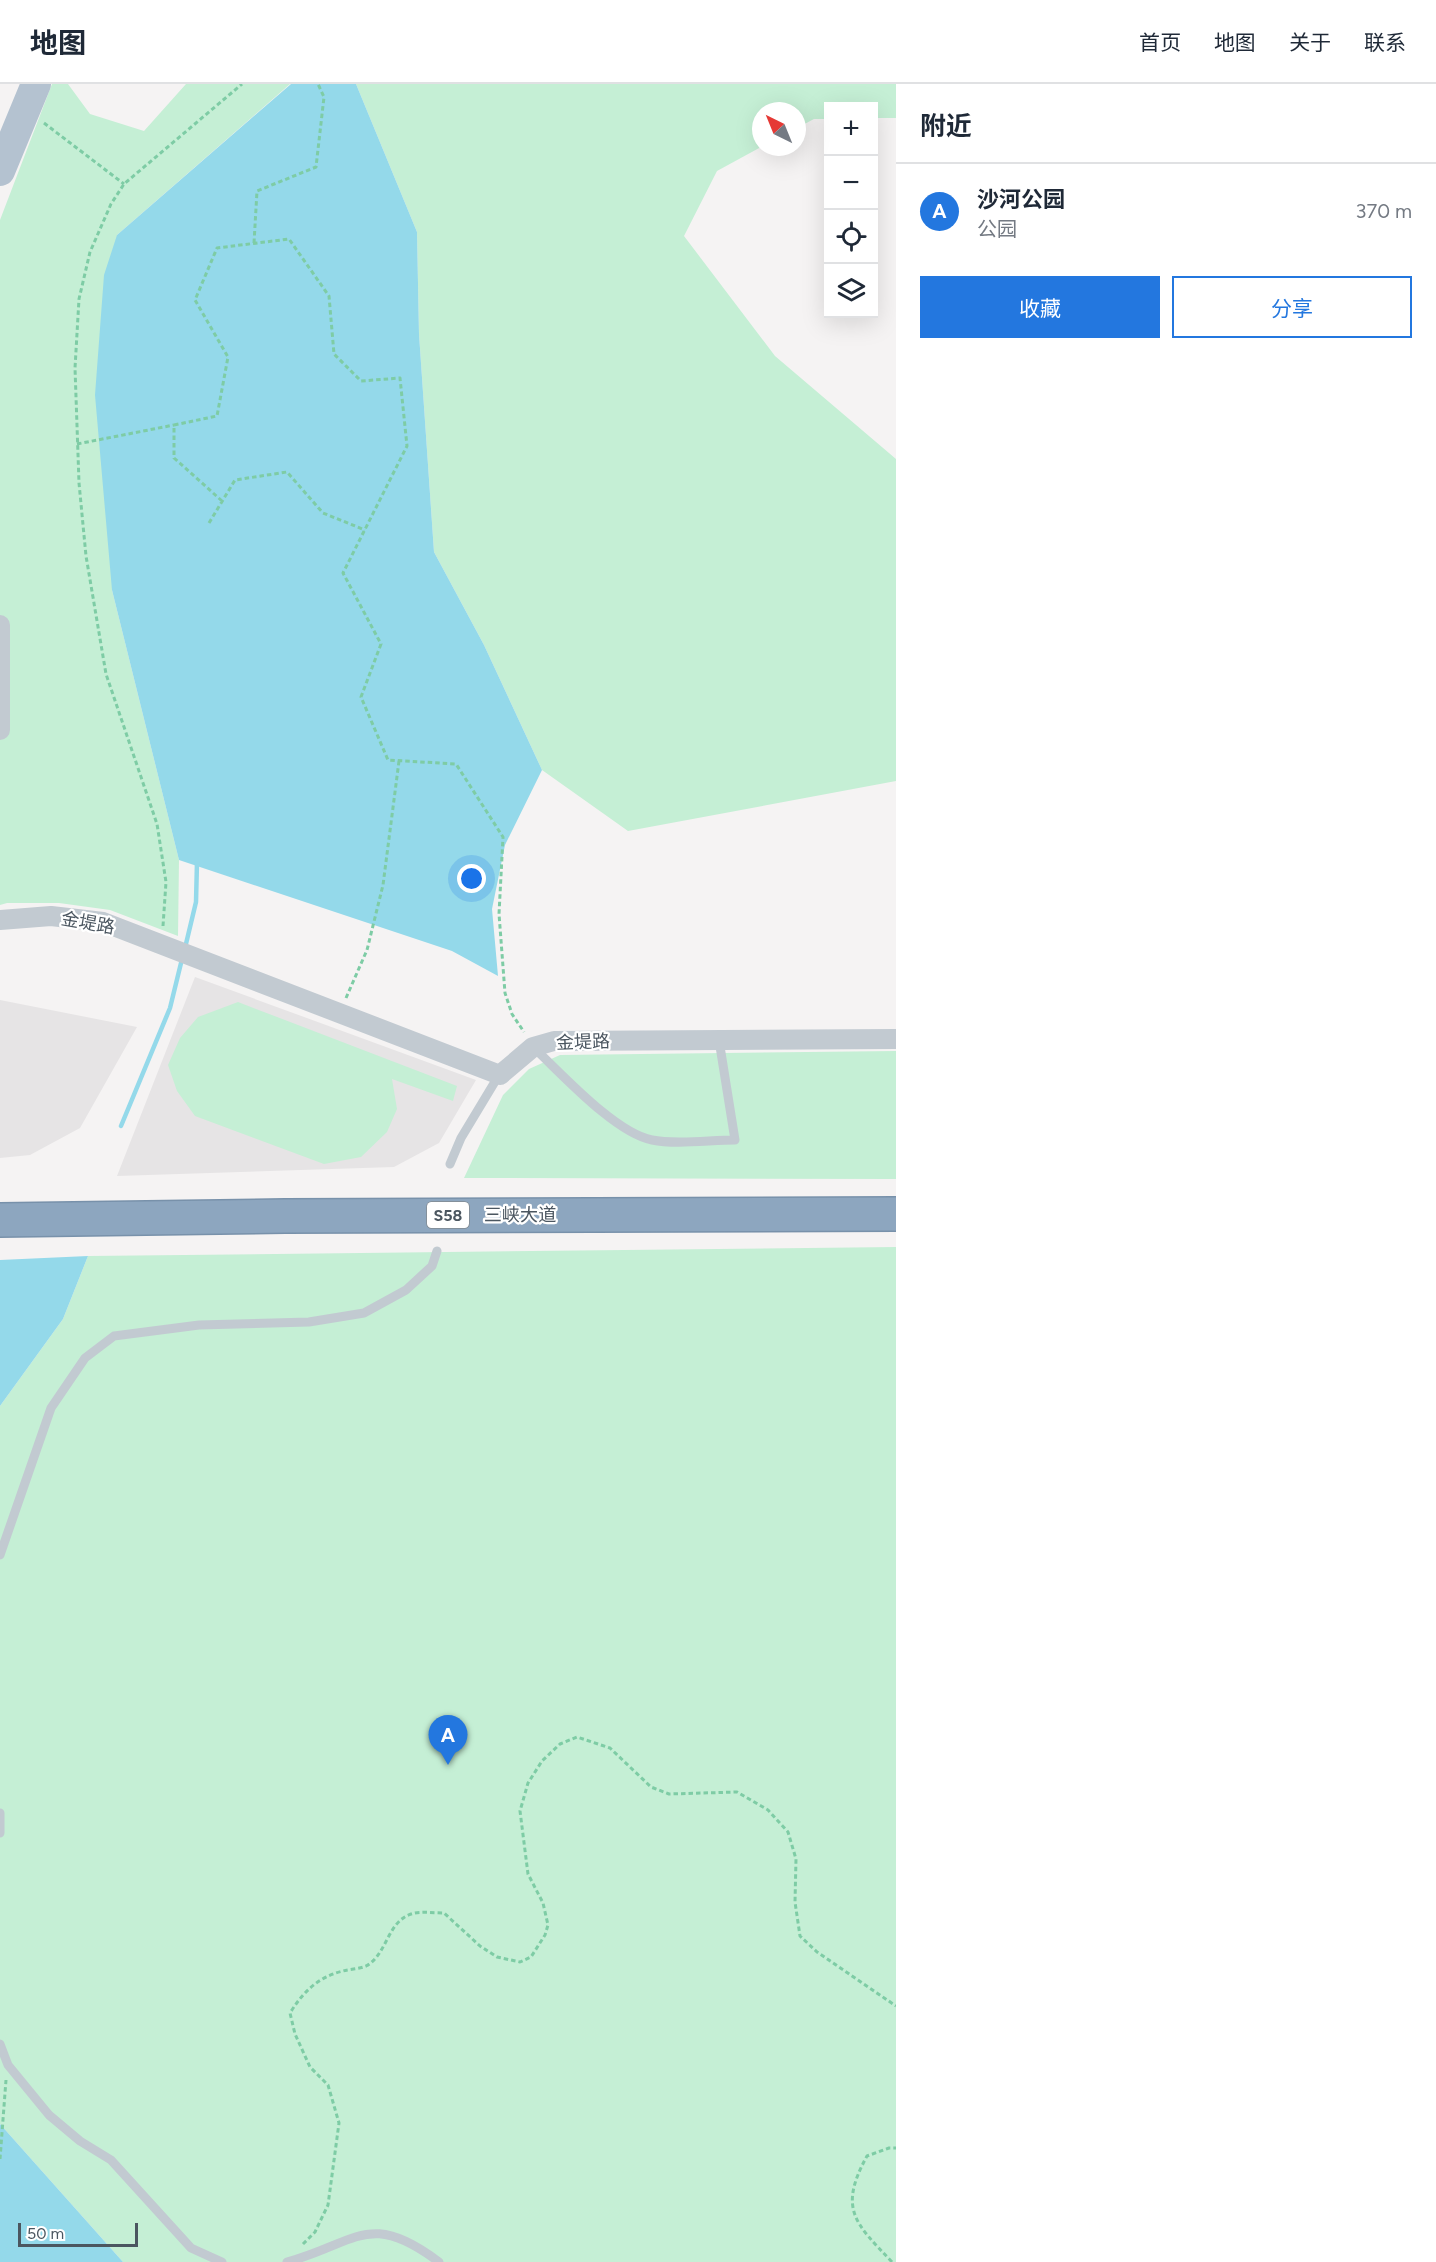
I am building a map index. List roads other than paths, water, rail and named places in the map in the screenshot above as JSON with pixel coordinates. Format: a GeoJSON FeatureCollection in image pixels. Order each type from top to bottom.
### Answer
{"type":"FeatureCollection","features":[{"type":"Feature","properties":{"kind":"highway","name":"三峡大道"},"geometry":{"type":"LineString","coordinates":[[0,1199],[316,1194],[896,1193]]}},
{"type":"Feature","properties":{"kind":"highway","name":"三峡大道"},"geometry":{"type":"LineString","coordinates":[[0,1220],[296,1216],[896,1214]]}},
{"type":"Feature","properties":{"kind":"main road"},"geometry":{"type":"LineString","coordinates":[[0,127],[27,92]]}},
{"type":"Feature","properties":{"kind":"main road"},"geometry":{"type":"LineString","coordinates":[[0,171],[27,92]]}},
{"type":"Feature","properties":{"kind":"street"},"geometry":{"type":"LineString","coordinates":[[0,625],[0,730]]}},
{"type":"Feature","properties":{"kind":"street","name":"金堤路"},"geometry":{"type":"LineString","coordinates":[[0,920],[51,916],[103,922],[500,1074],[534,1047],[554,1041],[896,1039]]}},
{"type":"Feature","properties":{"kind":"lane"},"geometry":{"type":"LineString","coordinates":[[534,1047],[581,1093],[632,1133],[653,1140],[735,1140],[719,1040]]}},
{"type":"Feature","properties":{"kind":"lane"},"geometry":{"type":"LineString","coordinates":[[450,1164],[461,1138],[500,1074]]}},
{"type":"Feature","properties":{"kind":"lane"},"geometry":{"type":"LineString","coordinates":[[0,1555],[51,1408],[85,1358],[114,1336],[199,1325],[309,1322],[364,1313],[406,1290],[432,1266],[436,1251]]}},
{"type":"Feature","properties":{"kind":"lane"},"geometry":{"type":"LineString","coordinates":[[0,1813],[0,1833]]}},
{"type":"Feature","properties":{"kind":"lane"},"geometry":{"type":"LineString","coordinates":[[0,2044],[8,2065],[49,2115],[80,2141],[111,2160],[191,2248],[222,2262]]}},
{"type":"Feature","properties":{"kind":"lane"},"geometry":{"type":"LineString","coordinates":[[287,2262],[353,2236],[384,2233],[418,2246],[439,2262]]}},
{"type":"Feature","properties":{"kind":"water"},"geometry":{"type":"Polygon","coordinates":[[[291,84],[356,84],[417,232],[419,334],[434,552],[484,645],[542,770],[505,845],[492,909],[498,976],[452,951],[179,860],[112,590],[95,395],[104,275],[117,235],[291,84]]]}},
{"type":"Feature","properties":{"kind":"water"},"geometry":{"type":"Polygon","coordinates":[[[88,1256],[63,1319],[0,1406],[0,1260],[88,1256]]]}},
{"type":"Feature","properties":{"kind":"water"},"geometry":{"type":"Polygon","coordinates":[[[0,2124],[123,2262],[0,2262],[0,2124]]]}},
{"type":"Feature","properties":{"kind":"waterway"},"geometry":{"type":"LineString","coordinates":[[185,948],[196,902],[197,862]]}},
{"type":"Feature","properties":{"kind":"waterway"},"geometry":{"type":"LineString","coordinates":[[121,1126],[170,1008],[182,959]]}},
{"type":"Feature","properties":{"kind":"place","name":"沙河公园"},"geometry":{"type":"Point","coordinates":[448,1765]}}]}
